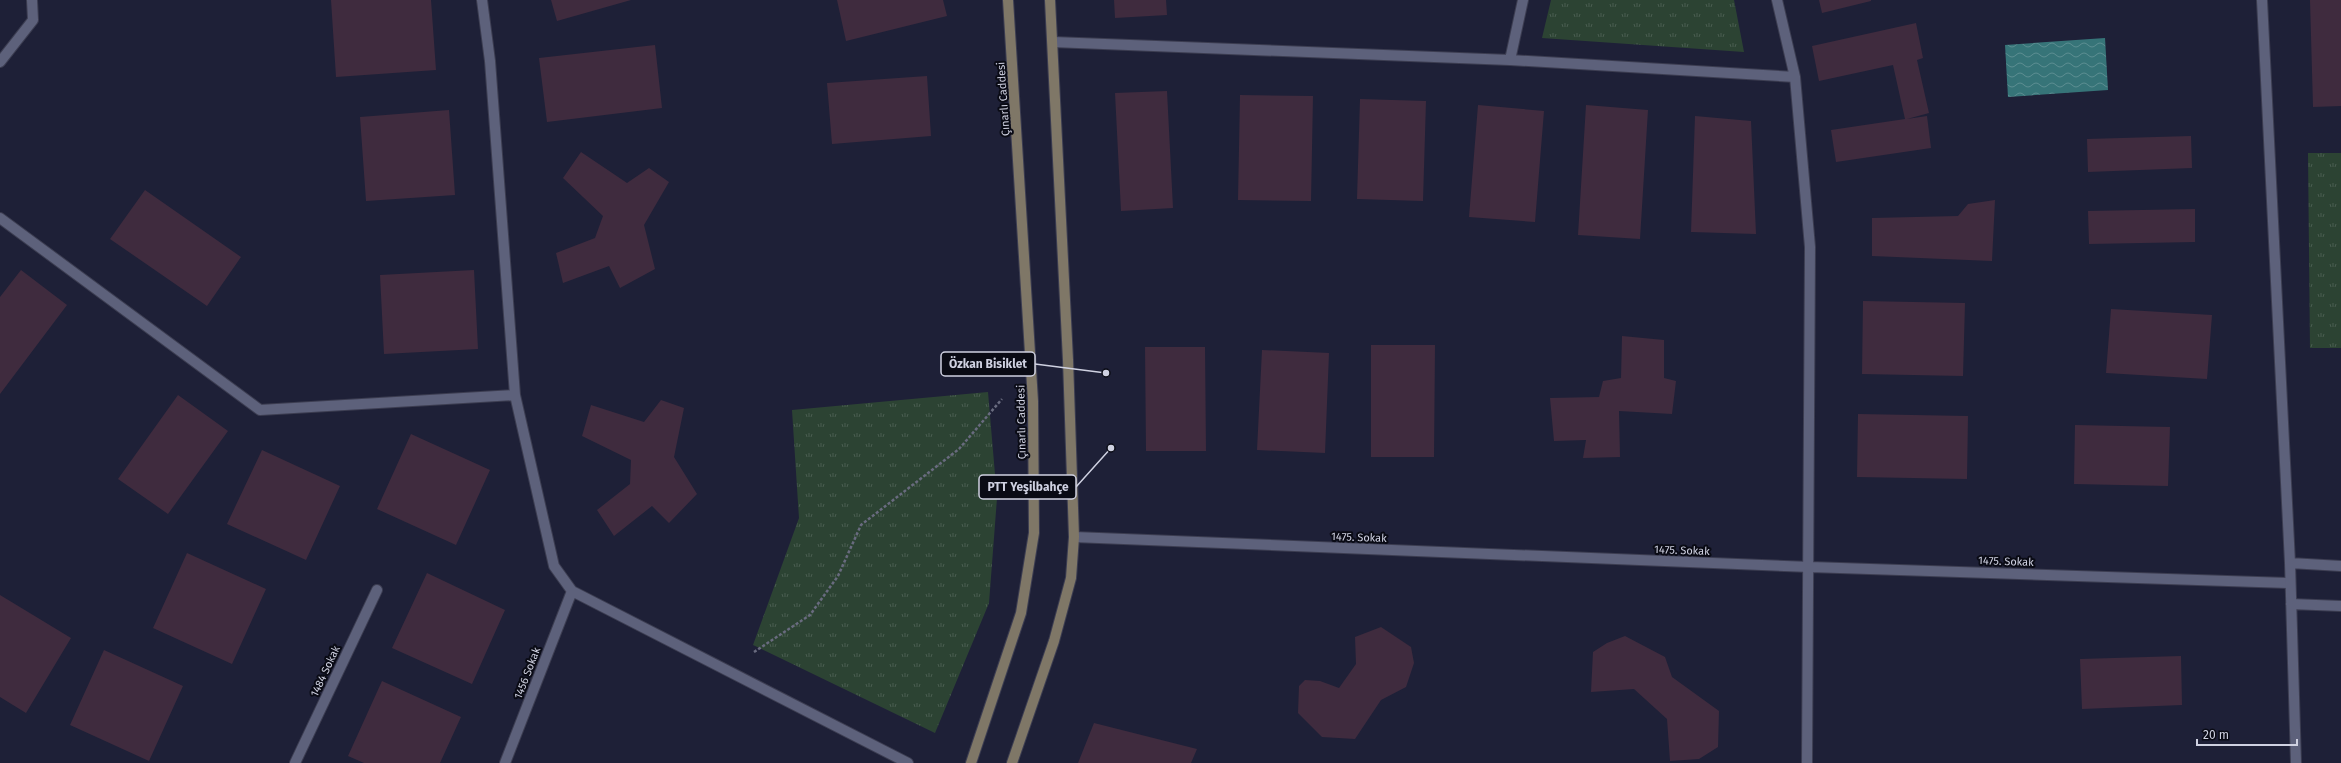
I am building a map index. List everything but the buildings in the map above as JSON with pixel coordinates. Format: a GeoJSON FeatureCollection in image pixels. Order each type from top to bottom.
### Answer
{"type":"FeatureCollection","features":[{"type":"Feature","properties":{"kind":"main road","name":"Çınarlı Caddesi"},"geometry":{"type":"LineString","coordinates":[[971,763],[1021,613],[1034,533],[1033,401],[1008,0]]}},
{"type":"Feature","properties":{"kind":"main road"},"geometry":{"type":"LineString","coordinates":[[1012,763],[1054,641],[1071,578],[1074,537],[1068,360],[1050,0]]}},
{"type":"Feature","properties":{"kind":"street"},"geometry":{"type":"LineString","coordinates":[[0,62],[33,20],[32,0]]}},
{"type":"Feature","properties":{"kind":"street"},"geometry":{"type":"LineString","coordinates":[[482,0],[490,61],[515,396],[554,566],[572,591],[908,763]]}},
{"type":"Feature","properties":{"kind":"street"},"geometry":{"type":"LineString","coordinates":[[1510,60],[1523,0]]}},
{"type":"Feature","properties":{"kind":"street"},"geometry":{"type":"LineString","coordinates":[[1777,0],[1795,77],[1810,246],[1810,567],[1807,763]]}},
{"type":"Feature","properties":{"kind":"street"},"geometry":{"type":"LineString","coordinates":[[2262,0],[2290,563],[2296,763]]}},
{"type":"Feature","properties":{"kind":"street"},"geometry":{"type":"LineString","coordinates":[[1053,42],[1510,60],[1795,77]]}},
{"type":"Feature","properties":{"kind":"street"},"geometry":{"type":"LineString","coordinates":[[0,218],[260,410],[515,396]]}},
{"type":"Feature","properties":{"kind":"street","name":"1475. Sokak"},"geometry":{"type":"LineString","coordinates":[[1074,537],[1810,567],[2290,583]]}},
{"type":"Feature","properties":{"kind":"street"},"geometry":{"type":"LineString","coordinates":[[2290,563],[2341,566]]}},
{"type":"Feature","properties":{"kind":"street","name":"1484 Sokak"},"geometry":{"type":"LineString","coordinates":[[295,763],[377,590]]}},
{"type":"Feature","properties":{"kind":"street","name":"1456 Sokak"},"geometry":{"type":"LineString","coordinates":[[505,763],[572,591]]}},
{"type":"Feature","properties":{"kind":"street"},"geometry":{"type":"LineString","coordinates":[[2291,604],[2341,606]]}},
{"type":"Feature","properties":{"kind":"path"},"geometry":{"type":"LineString","coordinates":[[754,652],[810,614],[838,576],[861,525],[959,449],[1002,399]]}},
{"type":"Feature","properties":{"kind":"green space"},"geometry":{"type":"Polygon","coordinates":[[[1551,0],[1734,0],[1744,52],[1542,38],[1551,0]]]}},
{"type":"Feature","properties":{"kind":"green space"},"geometry":{"type":"Polygon","coordinates":[[[2308,153],[2341,153],[2341,348],[2310,348],[2308,153]]]}},
{"type":"Feature","properties":{"kind":"green space"},"geometry":{"type":"Polygon","coordinates":[[[988,392],[997,498],[989,603],[935,733],[753,645],[799,518],[792,410],[988,392]]]}},
{"type":"Feature","properties":{"kind":"water"},"geometry":{"type":"Polygon","coordinates":[[[2105,38],[2108,90],[2008,97],[2005,45],[2105,38]]]}},
{"type":"Feature","properties":{"kind":"place","name":"Özkan Bisiklet"},"geometry":{"type":"Point","coordinates":[1106,373]}},
{"type":"Feature","properties":{"kind":"place","name":"PTT Yeşilbahçe"},"geometry":{"type":"Point","coordinates":[1111,448]}}]}
